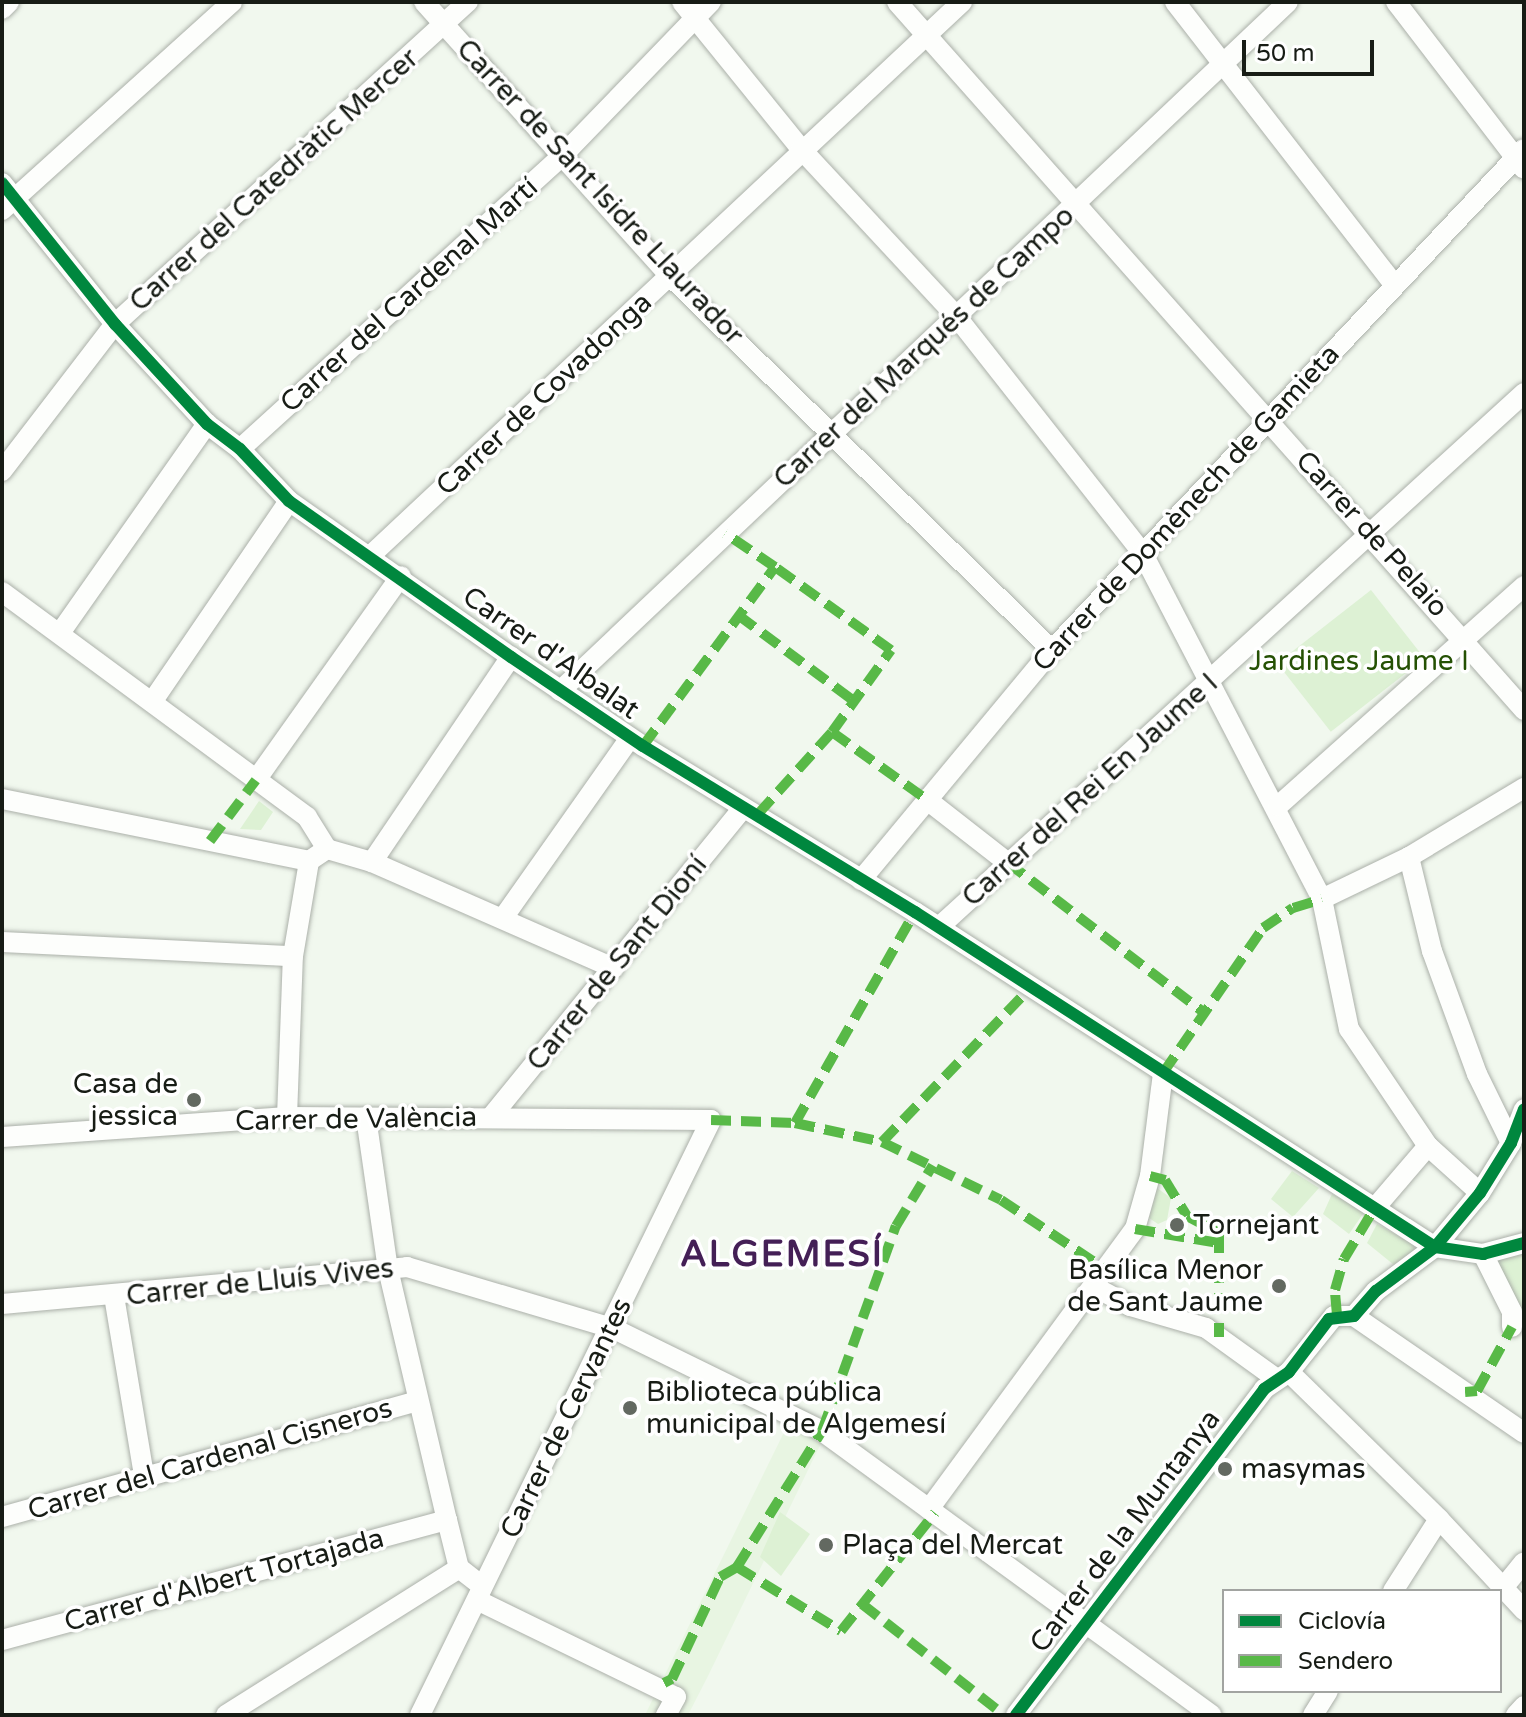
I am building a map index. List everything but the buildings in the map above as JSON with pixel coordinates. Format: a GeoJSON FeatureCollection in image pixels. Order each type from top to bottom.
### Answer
{"type":"FeatureCollection","features":[{"type":"Feature","properties":{"kind":"street"},"geometry":{"type":"LineString","coordinates":[[2,9],[9,2]]}},
{"type":"Feature","properties":{"kind":"street"},"geometry":{"type":"LineString","coordinates":[[6,196],[232,2]]}},
{"type":"Feature","properties":{"kind":"street","name":"Carrer de Sant Isidre Llaurador"},"geometry":{"type":"LineString","coordinates":[[424,2],[671,277],[1052,650]]}},
{"type":"Feature","properties":{"kind":"street","name":"Carrer del Catedràtic Mercer"},"geometry":{"type":"LineString","coordinates":[[2,471],[115,324],[468,2]]}},
{"type":"Feature","properties":{"kind":"street","name":"Carrer del Cardenal Martí"},"geometry":{"type":"LineString","coordinates":[[240,449],[563,155],[687,10],[711,2]]}},
{"type":"Feature","properties":{"kind":"street","name":"Carrer de Pelaio"},"geometry":{"type":"LineString","coordinates":[[897,2],[1372,533],[1524,710]]}},
{"type":"Feature","properties":{"kind":"street","name":"Carrer de Covadonga"},"geometry":{"type":"LineString","coordinates":[[370,556],[671,277],[801,149],[962,2]]}},
{"type":"Feature","properties":{"kind":"street"},"geometry":{"type":"LineString","coordinates":[[1175,2],[1393,283]]}},
{"type":"Feature","properties":{"kind":"street","name":"Carrer del Marqués de Campo"},"geometry":{"type":"LineString","coordinates":[[560,691],[835,435],[956,316],[1288,2]]}},
{"type":"Feature","properties":{"kind":"street"},"geometry":{"type":"LineString","coordinates":[[1396,2],[1521,158]]}},
{"type":"Feature","properties":{"kind":"street"},"geometry":{"type":"LineString","coordinates":[[687,10],[801,149],[956,316],[1142,552],[1278,806],[1322,899],[1349,1029],[1428,1146],[1480,1193]]}},
{"type":"Feature","properties":{"kind":"street","name":"Carrer de Domènech de Gamieta"},"geometry":{"type":"LineString","coordinates":[[861,880],[1052,650],[1270,420],[1393,283],[1521,158]]}},
{"type":"Feature","properties":{"kind":"street","name":"Carrer d'Albalat"},"geometry":{"type":"LineString","coordinates":[[6,196],[115,324],[207,424],[240,449],[289,501],[630,738],[939,927],[1435,1247]]}},
{"type":"Feature","properties":{"kind":"street","name":"Carrer del Rei En Jaume I"},"geometry":{"type":"LineString","coordinates":[[939,927],[1007,862],[1213,681],[1524,393]]}},
{"type":"Feature","properties":{"kind":"street"},"geometry":{"type":"LineString","coordinates":[[60,633],[207,424]]}},
{"type":"Feature","properties":{"kind":"street"},"geometry":{"type":"LineString","coordinates":[[152,702],[289,501]]}},
{"type":"Feature","properties":{"kind":"street"},"geometry":{"type":"LineString","coordinates":[[256,780],[401,576]]}},
{"type":"Feature","properties":{"kind":"street"},"geometry":{"type":"LineString","coordinates":[[1278,806],[1524,586]]}},
{"type":"Feature","properties":{"kind":"street"},"geometry":{"type":"LineString","coordinates":[[2,592],[307,817],[327,849],[372,862],[614,968]]}},
{"type":"Feature","properties":{"kind":"street"},"geometry":{"type":"LineString","coordinates":[[372,862],[511,657]]}},
{"type":"Feature","properties":{"kind":"street"},"geometry":{"type":"LineString","coordinates":[[503,918],[630,738]]}},
{"type":"Feature","properties":{"kind":"street"},"geometry":{"type":"LineString","coordinates":[[1322,899],[1409,857],[1522,794]]}},
{"type":"Feature","properties":{"kind":"street"},"geometry":{"type":"LineString","coordinates":[[2,799],[309,861],[327,849]]}},
{"type":"Feature","properties":{"kind":"street"},"geometry":{"type":"LineString","coordinates":[[926,799],[1007,862]]}},
{"type":"Feature","properties":{"kind":"street","name":"Carrer de Sant Dioní"},"geometry":{"type":"LineString","coordinates":[[491,1117],[742,809]]}},
{"type":"Feature","properties":{"kind":"street"},"geometry":{"type":"LineString","coordinates":[[1409,857],[1432,951],[1477,1074],[1511,1143]]}},
{"type":"Feature","properties":{"kind":"street"},"geometry":{"type":"LineString","coordinates":[[287,1117],[293,956],[309,861]]}},
{"type":"Feature","properties":{"kind":"street"},"geometry":{"type":"LineString","coordinates":[[2,942],[293,956]]}},
{"type":"Feature","properties":{"kind":"street"},"geometry":{"type":"LineString","coordinates":[[1158,1069],[1145,1201],[1135,1229],[934,1512],[1212,1715]]}},
{"type":"Feature","properties":{"kind":"street","name":"Carrer de la Muntanya"},"geometry":{"type":"LineString","coordinates":[[1016,1715],[1264,1389],[1283,1376],[1323,1324],[1352,1312],[1435,1247],[1480,1193],[1511,1143],[1524,1109]]}},
{"type":"Feature","properties":{"kind":"street","name":"Carrer de València"},"geometry":{"type":"LineString","coordinates":[[2,1137],[287,1117],[711,1120]]}},
{"type":"Feature","properties":{"kind":"street"},"geometry":{"type":"LineString","coordinates":[[366,1117],[388,1269],[418,1401],[459,1568],[478,1597]]}},
{"type":"Feature","properties":{"kind":"street","name":"Carrer de Cervantes"},"geometry":{"type":"LineString","coordinates":[[420,1715],[612,1328],[711,1120]]}},
{"type":"Feature","properties":{"kind":"street"},"geometry":{"type":"LineString","coordinates":[[1374,1209],[1428,1146]]}},
{"type":"Feature","properties":{"kind":"street"},"geometry":{"type":"LineString","coordinates":[[1435,1247],[1483,1254],[1524,1243]]}},
{"type":"Feature","properties":{"kind":"street"},"geometry":{"type":"LineString","coordinates":[[1483,1254],[1512,1312],[1512,1327]]}},
{"type":"Feature","properties":{"kind":"street","name":"Carrer de Lluís Vives"},"geometry":{"type":"LineString","coordinates":[[2,1304],[407,1267],[612,1328],[822,1431],[934,1512]]}},
{"type":"Feature","properties":{"kind":"street"},"geometry":{"type":"LineString","coordinates":[[1093,1286],[1130,1306],[1206,1328],[1283,1376],[1439,1519],[1524,1610]]}},
{"type":"Feature","properties":{"kind":"street"},"geometry":{"type":"LineString","coordinates":[[114,1296],[144,1476]]}},
{"type":"Feature","properties":{"kind":"street"},"geometry":{"type":"LineString","coordinates":[[1352,1312],[1524,1433]]}},
{"type":"Feature","properties":{"kind":"street","name":"Carrer del Cardenal Cisneros"},"geometry":{"type":"LineString","coordinates":[[2,1517],[418,1401]]}},
{"type":"Feature","properties":{"kind":"street"},"geometry":{"type":"LineString","coordinates":[[1394,1589],[1439,1519]]}},
{"type":"Feature","properties":{"kind":"street","name":"Carrer d'Albert Tortajada"},"geometry":{"type":"LineString","coordinates":[[2,1640],[447,1520]]}},
{"type":"Feature","properties":{"kind":"street"},"geometry":{"type":"LineString","coordinates":[[1503,1588],[1524,1562]]}},
{"type":"Feature","properties":{"kind":"street"},"geometry":{"type":"LineString","coordinates":[[226,1715],[459,1568]]}},
{"type":"Feature","properties":{"kind":"street"},"geometry":{"type":"LineString","coordinates":[[439,1581],[478,1597],[671,1706]]}},
{"type":"Feature","properties":{"kind":"street"},"geometry":{"type":"LineString","coordinates":[[1313,1715],[1327,1693]]}},
{"type":"Feature","properties":{"kind":"street"},"geometry":{"type":"LineString","coordinates":[[1516,1715],[1524,1706]]}},
{"type":"Feature","properties":{"kind":"shaded area"},"geometry":{"type":"Polygon","coordinates":[[[792,1416],[825,1435],[708,1676],[688,1715],[645,1715],[792,1416]]]}},
{"type":"Feature","properties":{"kind":"green space","name":"Jardines Jaume I"},"geometry":{"type":"Polygon","coordinates":[[[1371,590],[1425,659],[1331,732],[1277,663],[1371,590]]]}},
{"type":"Feature","properties":{"kind":"green space"},"geometry":{"type":"Polygon","coordinates":[[[259,801],[273,812],[261,830],[240,829],[259,801]]]}},
{"type":"Feature","properties":{"kind":"green space"},"geometry":{"type":"Polygon","coordinates":[[[1292,1171],[1319,1188],[1293,1217],[1271,1199],[1292,1171]]]}},
{"type":"Feature","properties":{"kind":"green space"},"geometry":{"type":"Polygon","coordinates":[[[1157,1188],[1171,1198],[1167,1220],[1158,1224],[1149,1218],[1157,1188]]]}},
{"type":"Feature","properties":{"kind":"green space"},"geometry":{"type":"Polygon","coordinates":[[[1332,1194],[1365,1211],[1349,1234],[1323,1214],[1332,1194]]]}},
{"type":"Feature","properties":{"kind":"green space"},"geometry":{"type":"Polygon","coordinates":[[[1377,1224],[1414,1245],[1414,1253],[1399,1269],[1367,1243],[1377,1224]]]}},
{"type":"Feature","properties":{"kind":"green space"},"geometry":{"type":"Polygon","coordinates":[[[1524,1252],[1524,1317],[1522,1317],[1495,1260],[1524,1252]]]}},
{"type":"Feature","properties":{"kind":"green space"},"geometry":{"type":"Polygon","coordinates":[[[780,1512],[810,1534],[781,1576],[760,1557],[780,1512]]]}},
{"type":"Feature","properties":{"kind":"marked path"},"geometry":{"type":"LineString","coordinates":[[643,746],[775,567],[725,533]]}},
{"type":"Feature","properties":{"kind":"marked path"},"geometry":{"type":"LineString","coordinates":[[758,814],[832,732],[891,650],[775,567]]}},
{"type":"Feature","properties":{"kind":"marked path"},"geometry":{"type":"LineString","coordinates":[[738,615],[854,701]]}},
{"type":"Feature","properties":{"kind":"marked path"},"geometry":{"type":"LineString","coordinates":[[832,732],[926,799]]}},
{"type":"Feature","properties":{"kind":"marked path"},"geometry":{"type":"LineString","coordinates":[[210,841],[256,780]]}},
{"type":"Feature","properties":{"kind":"marked path"},"geometry":{"type":"LineString","coordinates":[[1007,862],[1203,1012]]}},
{"type":"Feature","properties":{"kind":"marked path"},"geometry":{"type":"LineString","coordinates":[[1163,1073],[1263,928],[1293,908],[1322,899]]}},
{"type":"Feature","properties":{"kind":"marked path"},"geometry":{"type":"LineString","coordinates":[[795,1123],[915,912]]}},
{"type":"Feature","properties":{"kind":"marked path"},"geometry":{"type":"LineString","coordinates":[[882,1142],[1031,987]]}},
{"type":"Feature","properties":{"kind":"marked path"},"geometry":{"type":"LineString","coordinates":[[711,1120],[795,1123],[882,1142],[1001,1200],[1105,1269]]}},
{"type":"Feature","properties":{"kind":"marked path"},"geometry":{"type":"LineString","coordinates":[[664,1683],[672,1679],[720,1577],[737,1567],[822,1431],[896,1226],[933,1165]]}},
{"type":"Feature","properties":{"kind":"marked path"},"geometry":{"type":"LineString","coordinates":[[1150,1176],[1165,1180],[1187,1216],[1219,1233],[1219,1337]]}},
{"type":"Feature","properties":{"kind":"marked path"},"geometry":{"type":"LineString","coordinates":[[1337,1315],[1335,1290],[1344,1259],[1374,1209]]}},
{"type":"Feature","properties":{"kind":"marked path"},"geometry":{"type":"LineString","coordinates":[[1135,1229],[1219,1243]]}},
{"type":"Feature","properties":{"kind":"marked path"},"geometry":{"type":"LineString","coordinates":[[1465,1392],[1477,1391],[1512,1327]]}},
{"type":"Feature","properties":{"kind":"marked path"},"geometry":{"type":"LineString","coordinates":[[737,1567],[841,1631],[935,1513]]}},
{"type":"Feature","properties":{"kind":"marked path"},"geometry":{"type":"LineString","coordinates":[[862,1604],[1004,1715]]}},
{"type":"Feature","properties":{"kind":"cycle path"},"geometry":{"type":"LineString","coordinates":[[2,183],[115,324],[207,424],[240,449],[289,501],[511,657],[643,746],[915,912],[1435,1247],[1483,1254],[1524,1243]]}},
{"type":"Feature","properties":{"kind":"cycle path"},"geometry":{"type":"LineString","coordinates":[[1016,1715],[1264,1389],[1289,1372],[1329,1319],[1354,1316],[1376,1291],[1435,1247],[1480,1193],[1511,1143],[1524,1109]]}},
{"type":"Feature","properties":{"kind":"place","name":"Casa de jessica"},"geometry":{"type":"Point","coordinates":[194,1100]}},
{"type":"Feature","properties":{"kind":"place","name":"Tornejant"},"geometry":{"type":"Point","coordinates":[1177,1225]}},
{"type":"Feature","properties":{"kind":"place","name":"Basílica Menor de Sant Jaume"},"geometry":{"type":"Point","coordinates":[1279,1286]}},
{"type":"Feature","properties":{"kind":"place","name":"Biblioteca pública municipal de Algemesí"},"geometry":{"type":"Point","coordinates":[630,1408]}},
{"type":"Feature","properties":{"kind":"place","name":"masymas"},"geometry":{"type":"Point","coordinates":[1225,1469]}},
{"type":"Feature","properties":{"kind":"place","name":"Plaça del Mercat"},"geometry":{"type":"Point","coordinates":[826,1545]}},
{"type":"Feature","properties":{"kind":"district","name":"ALGEMESÍ"},"geometry":{"type":"Point","coordinates":[782,1255]}}]}
